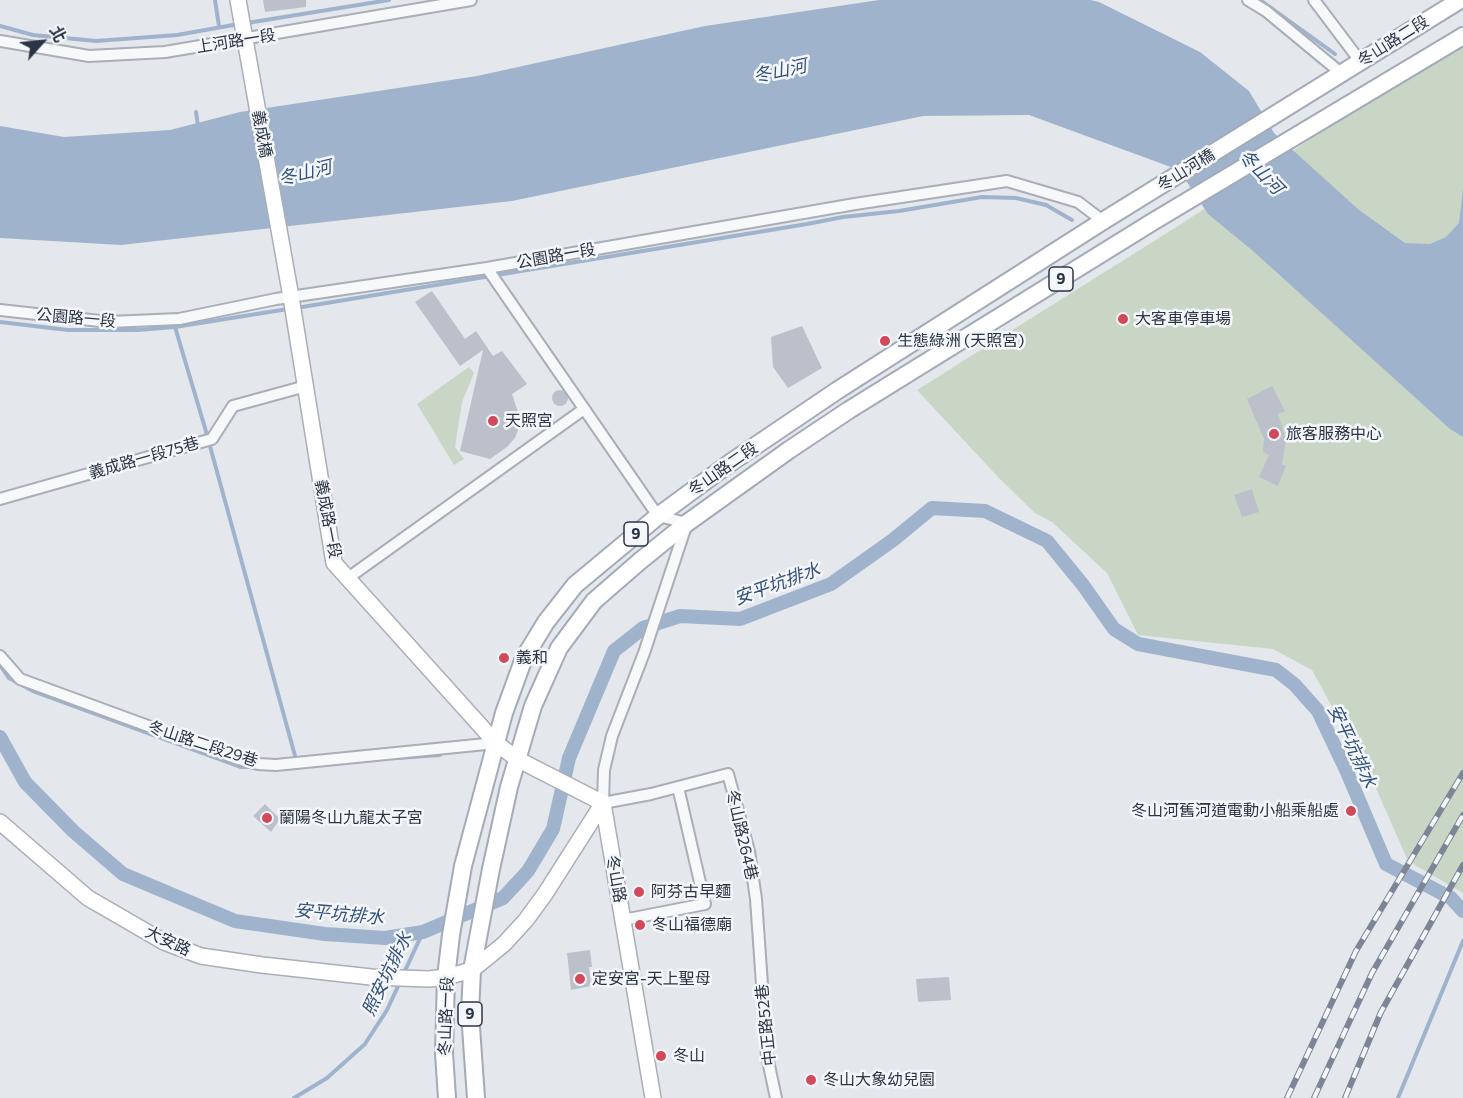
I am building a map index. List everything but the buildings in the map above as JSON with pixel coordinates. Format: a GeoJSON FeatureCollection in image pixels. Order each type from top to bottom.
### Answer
{"type":"FeatureCollection","features":[{"type":"Feature","properties":{"kind":"main road","name":"冬山路二段"},"geometry":{"type":"LineString","coordinates":[[1325,83],[1460,0]]}},
{"type":"Feature","properties":{"kind":"main road","name":"冬山路二段"},"geometry":{"type":"LineString","coordinates":[[1339,110],[1463,36]]}},
{"type":"Feature","properties":{"kind":"main road","name":"冬山河橋"},"geometry":{"type":"LineString","coordinates":[[1138,200],[1325,83]]}},
{"type":"Feature","properties":{"kind":"main road","name":"冬山河橋"},"geometry":{"type":"LineString","coordinates":[[1154,221],[1339,110]]}},
{"type":"Feature","properties":{"kind":"main road","name":"冬山路二段"},"geometry":{"type":"LineString","coordinates":[[451,935],[464,866],[504,713],[524,658],[546,622],[575,585],[658,516],[730,463],[838,390],[1138,200]]}},
{"type":"Feature","properties":{"kind":"main road","name":"冬山路二段"},"geometry":{"type":"LineString","coordinates":[[478,931],[517,759],[533,706],[559,648],[594,601],[687,523],[789,450],[849,410],[1154,221]]}},
{"type":"Feature","properties":{"kind":"main road","name":"冬山路一段"},"geometry":{"type":"LineString","coordinates":[[476,1098],[470,1013],[472,970],[478,931]]}},
{"type":"Feature","properties":{"kind":"main road","name":"冬山路一段"},"geometry":{"type":"LineString","coordinates":[[447,1098],[444,1053],[446,977],[451,935]]}},
{"type":"Feature","properties":{"kind":"street"},"geometry":{"type":"LineString","coordinates":[[238,0],[246,40]]}},
{"type":"Feature","properties":{"kind":"street","name":"上河路一段"},"geometry":{"type":"LineString","coordinates":[[0,41],[89,56],[165,52],[471,0]]}},
{"type":"Feature","properties":{"kind":"street"},"geometry":{"type":"LineString","coordinates":[[1248,0],[1266,11],[1341,73]]}},
{"type":"Feature","properties":{"kind":"street"},"geometry":{"type":"LineString","coordinates":[[1314,0],[1360,61]]}},
{"type":"Feature","properties":{"kind":"street","name":"義成橋"},"geometry":{"type":"LineString","coordinates":[[246,40],[287,274]]}},
{"type":"Feature","properties":{"kind":"street","name":"公園路一段"},"geometry":{"type":"LineString","coordinates":[[0,310],[110,322],[179,319],[276,299],[487,268],[855,204],[1007,181],[1078,202],[1103,221]]}},
{"type":"Feature","properties":{"kind":"street"},"geometry":{"type":"LineString","coordinates":[[487,268],[658,516],[687,523]]}},
{"type":"Feature","properties":{"kind":"street","name":"義成路一段"},"geometry":{"type":"LineString","coordinates":[[287,274],[334,563],[496,743]]}},
{"type":"Feature","properties":{"kind":"street","name":"義成路一段75巷"},"geometry":{"type":"LineString","coordinates":[[0,499],[212,439],[233,406],[306,386]]}},
{"type":"Feature","properties":{"kind":"street"},"geometry":{"type":"LineString","coordinates":[[348,578],[584,409]]}},
{"type":"Feature","properties":{"kind":"street","name":"冬山路"},"geometry":{"type":"LineString","coordinates":[[653,1098],[603,803],[604,770],[612,736],[644,653],[687,523]]}},
{"type":"Feature","properties":{"kind":"street","name":"冬山路二段29巷"},"geometry":{"type":"LineString","coordinates":[[0,656],[20,679],[238,759],[258,764],[276,765],[496,743]]}},
{"type":"Feature","properties":{"kind":"street"},"geometry":{"type":"LineString","coordinates":[[472,970],[504,944],[526,920],[603,803],[517,759],[496,743]]}},
{"type":"Feature","properties":{"kind":"street","name":"冬山路264巷"},"geometry":{"type":"LineString","coordinates":[[603,803],[651,794],[728,774],[749,851],[756,899],[759,951]]}},
{"type":"Feature","properties":{"kind":"street"},"geometry":{"type":"LineString","coordinates":[[623,920],[705,904],[678,787]]}},
{"type":"Feature","properties":{"kind":"street","name":"大安路"},"geometry":{"type":"LineString","coordinates":[[0,822],[88,898],[164,942],[201,956],[371,977],[429,979],[472,970]]}},
{"type":"Feature","properties":{"kind":"street","name":"中正路52巷"},"geometry":{"type":"LineString","coordinates":[[759,951],[767,1056],[777,1098]]}},
{"type":"Feature","properties":{"kind":"green space"},"geometry":{"type":"Polygon","coordinates":[[[1463,39],[1463,893],[1408,861],[1375,786],[1312,670],[1273,649],[1138,635],[1107,573],[1052,522],[1035,513],[917,390],[1189,219],[1463,39]]]}},
{"type":"Feature","properties":{"kind":"green space"},"geometry":{"type":"Polygon","coordinates":[[[469,367],[474,373],[462,402],[455,447],[464,459],[454,465],[417,404],[469,367]]]}},
{"type":"Feature","properties":{"kind":"water","name":"冬山河"},"geometry":{"type":"Polygon","coordinates":[[[879,0],[1090,0],[1099,2],[1200,52],[1249,91],[1274,133],[1359,210],[1405,243],[1430,244],[1446,237],[1459,223],[1463,189],[1463,437],[1450,429],[1253,251],[1208,214],[1179,170],[1029,115],[923,116],[512,201],[121,245],[0,238],[0,126],[64,137],[170,130],[240,112],[477,76],[705,26],[879,0]]]}},
{"type":"Feature","properties":{"kind":"waterway"},"geometry":{"type":"LineString","coordinates":[[215,0],[219,26]]}},
{"type":"Feature","properties":{"kind":"waterway"},"geometry":{"type":"LineString","coordinates":[[247,23],[389,0]]}},
{"type":"Feature","properties":{"kind":"waterway"},"geometry":{"type":"LineString","coordinates":[[1260,0],[1335,54]]}},
{"type":"Feature","properties":{"kind":"waterway"},"geometry":{"type":"LineString","coordinates":[[0,26],[33,35],[96,41],[177,35],[239,24]]}},
{"type":"Feature","properties":{"kind":"waterway"},"geometry":{"type":"LineString","coordinates":[[196,112],[198,126]]}},
{"type":"Feature","properties":{"kind":"waterway"},"geometry":{"type":"LineString","coordinates":[[296,308],[843,217],[899,211],[982,197],[1016,198],[1046,205],[1072,220]]}},
{"type":"Feature","properties":{"kind":"waterway"},"geometry":{"type":"LineString","coordinates":[[0,322],[68,330],[138,330],[175,327],[288,309]]}},
{"type":"Feature","properties":{"kind":"waterway"},"geometry":{"type":"LineString","coordinates":[[175,327],[297,763]]}},
{"type":"Feature","properties":{"kind":"waterway","name":"安平坑排水"},"geometry":{"type":"LineString","coordinates":[[0,737],[25,782],[73,831],[123,874],[235,921],[325,934],[385,938],[423,932],[503,898],[528,871],[553,829],[569,758],[614,651],[643,628],[680,616],[740,619],[831,584],[893,540],[932,508],[985,511],[1047,541],[1083,585],[1114,629],[1138,644],[1276,670],[1295,685],[1318,711],[1386,864],[1451,898],[1463,911]]}},
{"type":"Feature","properties":{"kind":"waterway"},"geometry":{"type":"LineString","coordinates":[[0,665],[9,678],[33,691],[241,767],[252,767]]}},
{"type":"Feature","properties":{"kind":"waterway"},"geometry":{"type":"LineString","coordinates":[[397,758],[440,755]]}},
{"type":"Feature","properties":{"kind":"waterway","name":"照安坑排水"},"geometry":{"type":"LineString","coordinates":[[403,975],[423,932]]}},
{"type":"Feature","properties":{"kind":"waterway"},"geometry":{"type":"LineString","coordinates":[[1398,1098],[1463,941]]}},
{"type":"Feature","properties":{"kind":"waterway","name":"照安坑排水"},"geometry":{"type":"LineString","coordinates":[[294,1098],[327,1078],[365,1044],[387,1010],[400,982]]}},
{"type":"Feature","properties":{"kind":"railway"},"geometry":{"type":"LineString","coordinates":[[1287,1098],[1356,951],[1463,773]]}},
{"type":"Feature","properties":{"kind":"railway"},"geometry":{"type":"LineString","coordinates":[[1314,1098],[1372,973],[1463,815]]}},
{"type":"Feature","properties":{"kind":"railway"},"geometry":{"type":"LineString","coordinates":[[1345,1098],[1381,1012],[1463,865]]}},
{"type":"Feature","properties":{"kind":"place","name":"大客車停車場"},"geometry":{"type":"Point","coordinates":[1123,319]}},
{"type":"Feature","properties":{"kind":"place","name":"生態綠洲 (天照宮)"},"geometry":{"type":"Point","coordinates":[885,341]}},
{"type":"Feature","properties":{"kind":"place","name":"天照宮"},"geometry":{"type":"Point","coordinates":[493,421]}},
{"type":"Feature","properties":{"kind":"place","name":"旅客服務中心"},"geometry":{"type":"Point","coordinates":[1274,434]}},
{"type":"Feature","properties":{"kind":"place","name":"義和"},"geometry":{"type":"Point","coordinates":[504,658]}},
{"type":"Feature","properties":{"kind":"place","name":"冬山河舊河道電動小船乘船處"},"geometry":{"type":"Point","coordinates":[1351,811]}},
{"type":"Feature","properties":{"kind":"place","name":"蘭陽冬山九龍太子宮"},"geometry":{"type":"Point","coordinates":[267,818]}},
{"type":"Feature","properties":{"kind":"place","name":"阿芬古早麵"},"geometry":{"type":"Point","coordinates":[639,892]}},
{"type":"Feature","properties":{"kind":"place","name":"冬山福德廟"},"geometry":{"type":"Point","coordinates":[640,925]}},
{"type":"Feature","properties":{"kind":"place","name":"定安宮-天上聖母"},"geometry":{"type":"Point","coordinates":[580,979]}},
{"type":"Feature","properties":{"kind":"place","name":"冬山"},"geometry":{"type":"Point","coordinates":[661,1056]}},
{"type":"Feature","properties":{"kind":"place","name":"冬山大象幼兒園"},"geometry":{"type":"Point","coordinates":[811,1080]}}]}
